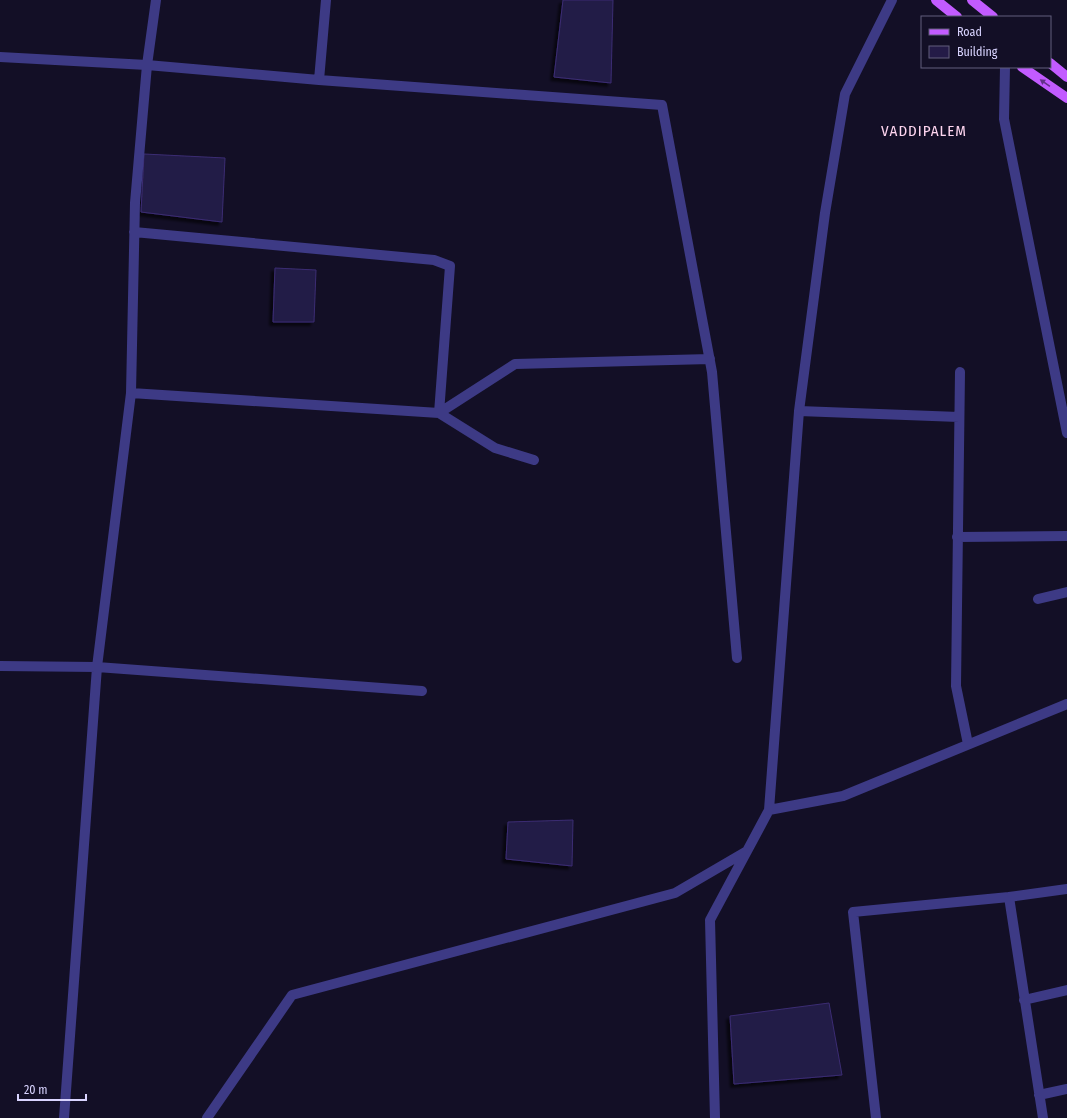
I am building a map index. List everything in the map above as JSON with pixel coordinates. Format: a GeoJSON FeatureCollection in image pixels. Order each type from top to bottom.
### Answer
{"type":"FeatureCollection","features":[{"type":"Feature","properties":{"kind":"main road"},"geometry":{"type":"LineString","coordinates":[[936,0],[956,16]]}},
{"type":"Feature","properties":{"kind":"main road"},"geometry":{"type":"LineString","coordinates":[[972,0],[992,16]]}},
{"type":"Feature","properties":{"kind":"main road"},"geometry":{"type":"LineString","coordinates":[[1051,64],[1067,77]]}},
{"type":"Feature","properties":{"kind":"main road"},"geometry":{"type":"LineString","coordinates":[[1023,68],[1067,98]]}},
{"type":"Feature","properties":{"kind":"street"},"geometry":{"type":"LineString","coordinates":[[64,1118],[97,667],[131,393],[135,203],[147,65],[156,0]]}},
{"type":"Feature","properties":{"kind":"street"},"geometry":{"type":"LineString","coordinates":[[319,80],[326,0]]}},
{"type":"Feature","properties":{"kind":"street"},"geometry":{"type":"LineString","coordinates":[[715,1118],[710,920],[769,810],[799,411],[825,213],[845,94],[892,0]]}},
{"type":"Feature","properties":{"kind":"street"},"geometry":{"type":"LineString","coordinates":[[0,57],[147,65],[319,80],[662,105],[712,372],[737,658]]}},
{"type":"Feature","properties":{"kind":"street"},"geometry":{"type":"LineString","coordinates":[[1005,68],[1004,119],[1067,433]]}},
{"type":"Feature","properties":{"kind":"street"},"geometry":{"type":"LineString","coordinates":[[134,232],[434,260],[450,266],[439,413]]}},
{"type":"Feature","properties":{"kind":"street"},"geometry":{"type":"LineString","coordinates":[[439,413],[515,364],[710,359]]}},
{"type":"Feature","properties":{"kind":"street"},"geometry":{"type":"LineString","coordinates":[[960,372],[956,686],[968,744]]}},
{"type":"Feature","properties":{"kind":"street"},"geometry":{"type":"LineString","coordinates":[[131,393],[439,413],[495,448],[534,460]]}},
{"type":"Feature","properties":{"kind":"street"},"geometry":{"type":"LineString","coordinates":[[799,411],[959,418]]}},
{"type":"Feature","properties":{"kind":"street"},"geometry":{"type":"LineString","coordinates":[[957,537],[1067,536]]}},
{"type":"Feature","properties":{"kind":"street"},"geometry":{"type":"LineString","coordinates":[[1038,599],[1067,592]]}},
{"type":"Feature","properties":{"kind":"street"},"geometry":{"type":"LineString","coordinates":[[0,666],[97,667],[422,691]]}},
{"type":"Feature","properties":{"kind":"street"},"geometry":{"type":"LineString","coordinates":[[769,810],[843,796],[1067,704]]}},
{"type":"Feature","properties":{"kind":"street"},"geometry":{"type":"LineString","coordinates":[[207,1118],[292,995],[675,893],[747,851]]}},
{"type":"Feature","properties":{"kind":"street"},"geometry":{"type":"LineString","coordinates":[[876,1118],[853,912],[1009,897],[1067,889]]}},
{"type":"Feature","properties":{"kind":"street"},"geometry":{"type":"LineString","coordinates":[[1009,897],[1043,1118]]}},
{"type":"Feature","properties":{"kind":"street"},"geometry":{"type":"LineString","coordinates":[[1024,1000],[1067,990]]}},
{"type":"Feature","properties":{"kind":"street"},"geometry":{"type":"LineString","coordinates":[[1039,1095],[1067,1089]]}},
{"type":"Feature","properties":{"kind":"building"},"geometry":{"type":"Polygon","coordinates":[[[563,0],[613,0],[611,83],[554,77],[563,0]]]}},
{"type":"Feature","properties":{"kind":"building"},"geometry":{"type":"Polygon","coordinates":[[[144,154],[225,158],[222,222],[141,212],[144,154]]]}},
{"type":"Feature","properties":{"kind":"building"},"geometry":{"type":"Polygon","coordinates":[[[275,268],[316,270],[314,322],[273,322],[275,268]]]}},
{"type":"Feature","properties":{"kind":"building"},"geometry":{"type":"Polygon","coordinates":[[[573,820],[572,866],[506,859],[508,822],[573,820]]]}},
{"type":"Feature","properties":{"kind":"building"},"geometry":{"type":"Polygon","coordinates":[[[829,1003],[842,1075],[734,1084],[730,1016],[829,1003]]]}},
{"type":"Feature","properties":{"kind":"district","name":"VADDIPALEM"},"geometry":{"type":"Point","coordinates":[924,131]}}]}
